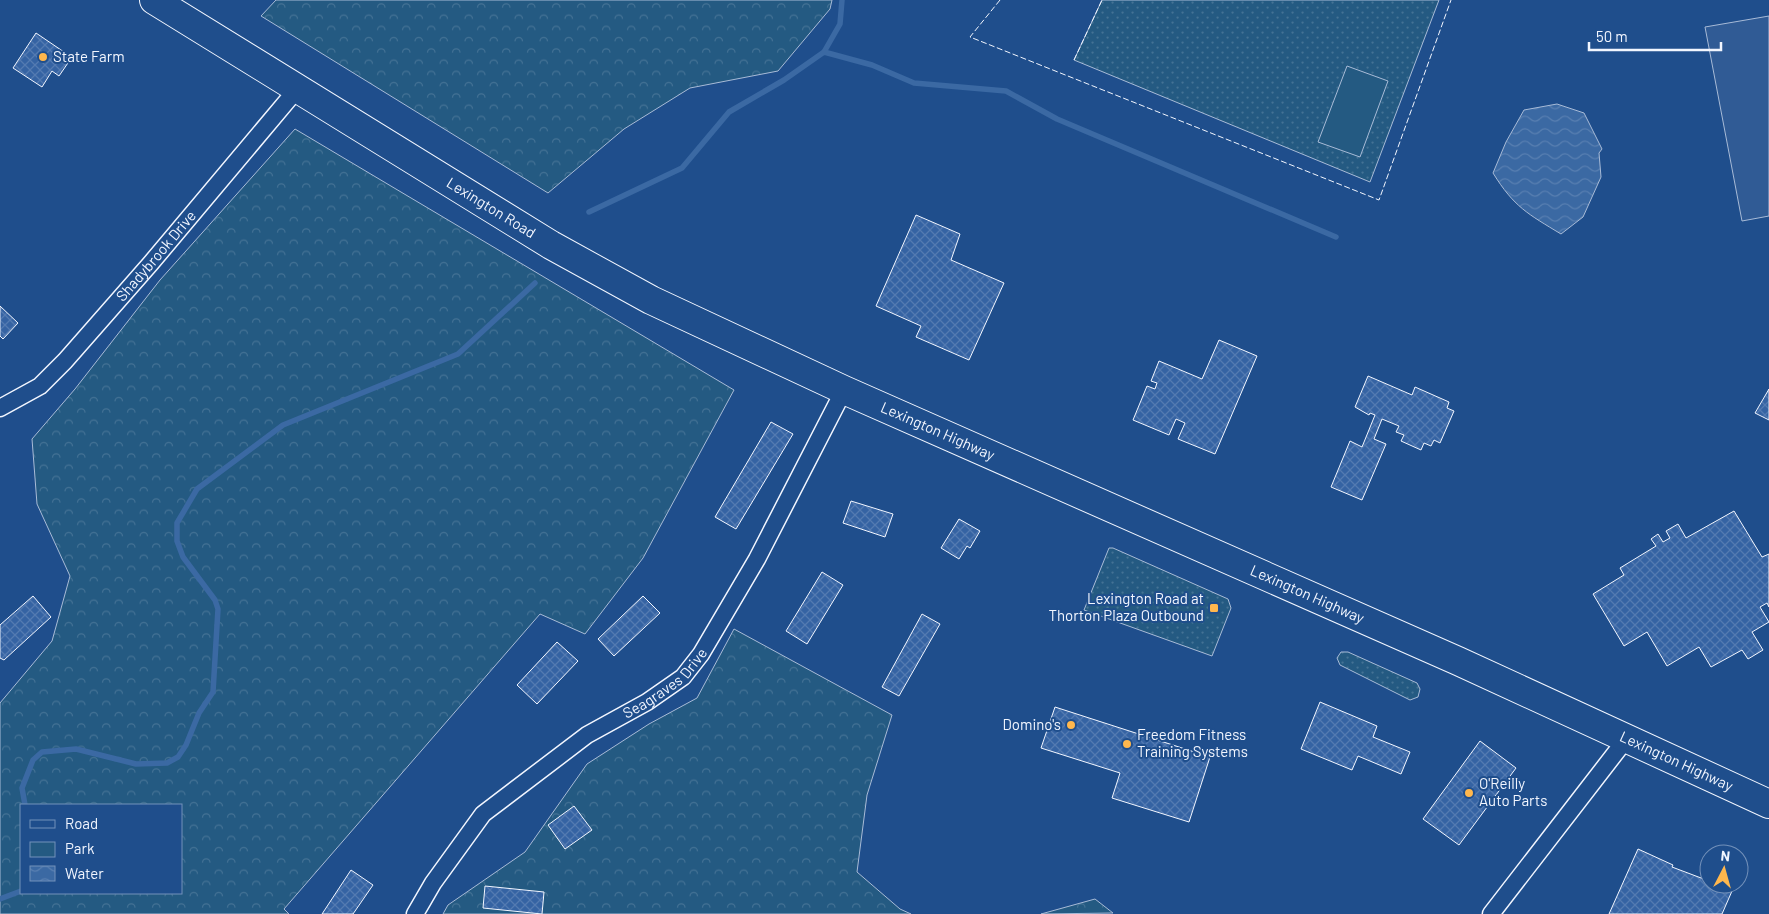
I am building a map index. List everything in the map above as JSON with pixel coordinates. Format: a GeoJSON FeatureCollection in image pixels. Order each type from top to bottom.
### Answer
{"type":"FeatureCollection","features":[{"type":"Feature","properties":{"kind":"highway","name":"Lexington Road"},"geometry":{"type":"LineString","coordinates":[[154,0],[551,245],[667,308],[844,390]]}},
{"type":"Feature","properties":{"kind":"highway","name":"Lexington Highway"},"geometry":{"type":"LineString","coordinates":[[844,390],[1347,612],[1769,804]]}},
{"type":"Feature","properties":{"kind":"street","name":"Shadybrook Drive"},"geometry":{"type":"LineString","coordinates":[[0,408],[40,386],[64,361],[151,263],[298,88]]}},
{"type":"Feature","properties":{"kind":"street","name":"Seagraves Drive"},"geometry":{"type":"LineString","coordinates":[[415,914],[433,883],[483,814],[587,735],[647,702],[683,677],[701,654],[757,559],[844,390]]}},
{"type":"Feature","properties":{"kind":"street"},"geometry":{"type":"LineString","coordinates":[[1491,914],[1627,738]]}},
{"type":"Feature","properties":{"kind":"green space"},"geometry":{"type":"Polygon","coordinates":[[[276,0],[832,0],[830,9],[778,71],[690,88],[624,129],[548,193],[261,16],[276,0]]]}},
{"type":"Feature","properties":{"kind":"green space"},"geometry":{"type":"Polygon","coordinates":[[[1102,0],[1439,0],[1370,182],[1074,60],[1102,0]]]}},
{"type":"Feature","properties":{"kind":"green space"},"geometry":{"type":"Polygon","coordinates":[[[1347,66],[1388,81],[1360,157],[1318,142],[1347,66]]]}},
{"type":"Feature","properties":{"kind":"green space"},"geometry":{"type":"Polygon","coordinates":[[[295,129],[734,390],[643,558],[585,634],[540,614],[284,909],[289,914],[0,914],[0,703],[52,641],[70,576],[37,504],[32,439],[75,389],[160,280],[295,129]]]}},
{"type":"Feature","properties":{"kind":"green space"},"geometry":{"type":"Polygon","coordinates":[[[1109,548],[1113,548],[1228,599],[1231,608],[1212,656],[1084,610],[1109,548]]]}},
{"type":"Feature","properties":{"kind":"green space"},"geometry":{"type":"Polygon","coordinates":[[[734,629],[892,715],[867,795],[857,872],[900,909],[911,914],[443,914],[448,905],[525,852],[587,764],[649,724],[697,698],[734,629]]]}},
{"type":"Feature","properties":{"kind":"green space"},"geometry":{"type":"Polygon","coordinates":[[[1341,652],[1348,652],[1417,683],[1420,689],[1418,697],[1410,700],[1340,665],[1337,658],[1341,652]]]}},
{"type":"Feature","properties":{"kind":"green space"},"geometry":{"type":"Polygon","coordinates":[[[1095,899],[1113,913],[1041,914],[1095,899]]]}},
{"type":"Feature","properties":{"kind":"shaded area"},"geometry":{"type":"Polygon","coordinates":[[[1769,16],[1769,216],[1742,221],[1705,27],[1769,16]]]}},
{"type":"Feature","properties":{"kind":"water"},"geometry":{"type":"Polygon","coordinates":[[[1557,104],[1584,113],[1602,149],[1599,153],[1601,177],[1583,217],[1561,234],[1522,209],[1493,173],[1506,142],[1524,110],[1557,104]]]}},
{"type":"Feature","properties":{"kind":"building","name":"State Farm"},"geometry":{"type":"Polygon","coordinates":[[[36,33],[64,52],[62,55],[70,60],[59,76],[52,71],[42,87],[13,68],[36,33]]]}},
{"type":"Feature","properties":{"kind":"building"},"geometry":{"type":"Polygon","coordinates":[[[916,215],[960,234],[951,260],[1004,283],[969,360],[916,337],[921,326],[876,306],[916,215]]]}},
{"type":"Feature","properties":{"kind":"building"},"geometry":{"type":"Polygon","coordinates":[[[0,306],[18,323],[3,339],[0,336],[0,306]]]}},
{"type":"Feature","properties":{"kind":"building"},"geometry":{"type":"Polygon","coordinates":[[[1219,340],[1257,356],[1215,454],[1178,439],[1185,423],[1176,419],[1169,435],[1133,420],[1147,386],[1155,389],[1157,383],[1151,381],[1159,361],[1202,379],[1219,340]]]}},
{"type":"Feature","properties":{"kind":"building"},"geometry":{"type":"Polygon","coordinates":[[[1368,376],[1412,395],[1415,387],[1449,402],[1447,408],[1454,411],[1440,443],[1434,440],[1431,446],[1424,443],[1421,450],[1401,441],[1404,435],[1396,432],[1399,426],[1382,419],[1374,439],[1386,444],[1362,500],[1331,487],[1350,441],[1362,447],[1375,415],[1370,413],[1369,415],[1355,407],[1368,376]]]}},
{"type":"Feature","properties":{"kind":"building"},"geometry":{"type":"Polygon","coordinates":[[[1769,389],[1769,420],[1755,413],[1769,389]]]}},
{"type":"Feature","properties":{"kind":"building"},"geometry":{"type":"Polygon","coordinates":[[[771,422],[793,434],[736,529],[715,517],[771,422]]]}},
{"type":"Feature","properties":{"kind":"building"},"geometry":{"type":"Polygon","coordinates":[[[851,501],[893,514],[885,537],[843,523],[851,501]]]}},
{"type":"Feature","properties":{"kind":"building"},"geometry":{"type":"Polygon","coordinates":[[[1734,511],[1762,557],[1769,554],[1769,607],[1767,603],[1760,607],[1769,622],[1752,632],[1763,650],[1748,659],[1742,650],[1711,667],[1699,647],[1667,666],[1647,632],[1624,646],[1593,594],[1624,575],[1620,568],[1656,546],[1651,539],[1658,534],[1663,542],[1670,538],[1666,531],[1678,524],[1686,538],[1734,511]]]}},
{"type":"Feature","properties":{"kind":"building"},"geometry":{"type":"Polygon","coordinates":[[[959,519],[980,531],[970,548],[967,546],[959,559],[941,548],[959,519]]]}},
{"type":"Feature","properties":{"kind":"building"},"geometry":{"type":"Polygon","coordinates":[[[822,572],[843,585],[807,644],[786,631],[822,572]]]}},
{"type":"Feature","properties":{"kind":"building"},"geometry":{"type":"Polygon","coordinates":[[[33,596],[51,617],[4,660],[0,658],[0,625],[33,596]]]}},
{"type":"Feature","properties":{"kind":"building"},"geometry":{"type":"Polygon","coordinates":[[[643,596],[660,613],[614,656],[598,639],[643,596]]]}},
{"type":"Feature","properties":{"kind":"building"},"geometry":{"type":"Polygon","coordinates":[[[922,614],[940,624],[899,696],[882,687],[922,614]]]}},
{"type":"Feature","properties":{"kind":"building"},"geometry":{"type":"Polygon","coordinates":[[[557,642],[578,661],[537,704],[517,685],[557,642]]]}},
{"type":"Feature","properties":{"kind":"building"},"geometry":{"type":"Polygon","coordinates":[[[1320,702],[1377,726],[1373,737],[1410,752],[1401,774],[1358,756],[1352,770],[1301,749],[1320,702]]]}},
{"type":"Feature","properties":{"kind":"building"},"geometry":{"type":"Polygon","coordinates":[[[1055,707],[1210,757],[1189,822],[1112,798],[1120,773],[1041,748],[1055,707]]]}},
{"type":"Feature","properties":{"kind":"building","name":"O'Reilly Auto Parts"},"geometry":{"type":"Polygon","coordinates":[[[1480,741],[1516,768],[1459,845],[1423,819],[1480,741]]]}},
{"type":"Feature","properties":{"kind":"building"},"geometry":{"type":"Polygon","coordinates":[[[574,806],[592,830],[565,849],[548,825],[574,806]]]}},
{"type":"Feature","properties":{"kind":"building"},"geometry":{"type":"Polygon","coordinates":[[[1638,849],[1673,865],[1672,867],[1699,877],[1699,894],[1731,894],[1722,914],[1609,914],[1638,849]]]}},
{"type":"Feature","properties":{"kind":"building"},"geometry":{"type":"Polygon","coordinates":[[[351,870],[373,885],[353,914],[322,914],[351,870]]]}},
{"type":"Feature","properties":{"kind":"building"},"geometry":{"type":"Polygon","coordinates":[[[485,886],[544,892],[542,914],[483,908],[485,886]]]}},
{"type":"Feature","properties":{"kind":"waterway"},"geometry":{"type":"LineString","coordinates":[[824,52],[840,24],[842,0]]}},
{"type":"Feature","properties":{"kind":"waterway"},"geometry":{"type":"LineString","coordinates":[[589,212],[682,168],[729,112],[784,80],[824,52],[872,65],[914,83],[1006,91],[1057,119],[1336,237]]}},
{"type":"Feature","properties":{"kind":"waterway"},"geometry":{"type":"LineString","coordinates":[[25,804],[22,788],[33,760],[42,752],[76,749],[136,764],[167,763],[178,757],[186,745],[199,713],[213,692],[218,609],[215,600],[183,557],[177,541],[177,523],[197,489],[283,425],[458,354],[535,283]]}},
{"type":"Feature","properties":{"kind":"waterway"},"geometry":{"type":"LineString","coordinates":[[0,899],[20,891]]}},
{"type":"Feature","properties":{"kind":"fence"},"geometry":{"type":"LineString","coordinates":[[1000,0],[970,37],[1379,200],[1451,0]]}},
{"type":"Feature","properties":{"kind":"fence"},"geometry":{"type":"LineString","coordinates":[[1074,60],[1102,0]]}},
{"type":"Feature","properties":{"kind":"place","name":"State Farm"},"geometry":{"type":"Point","coordinates":[43,57]}},
{"type":"Feature","properties":{"kind":"place","name":"Lexington Road at Thorton Plaza Outbound"},"geometry":{"type":"Point","coordinates":[1214,608]}},
{"type":"Feature","properties":{"kind":"place","name":"Domino's"},"geometry":{"type":"Point","coordinates":[1071,725]}},
{"type":"Feature","properties":{"kind":"place","name":"Freedom Fitness Training Systems"},"geometry":{"type":"Point","coordinates":[1127,744]}},
{"type":"Feature","properties":{"kind":"place","name":"O'Reilly Auto Parts"},"geometry":{"type":"Point","coordinates":[1469,793]}}]}
